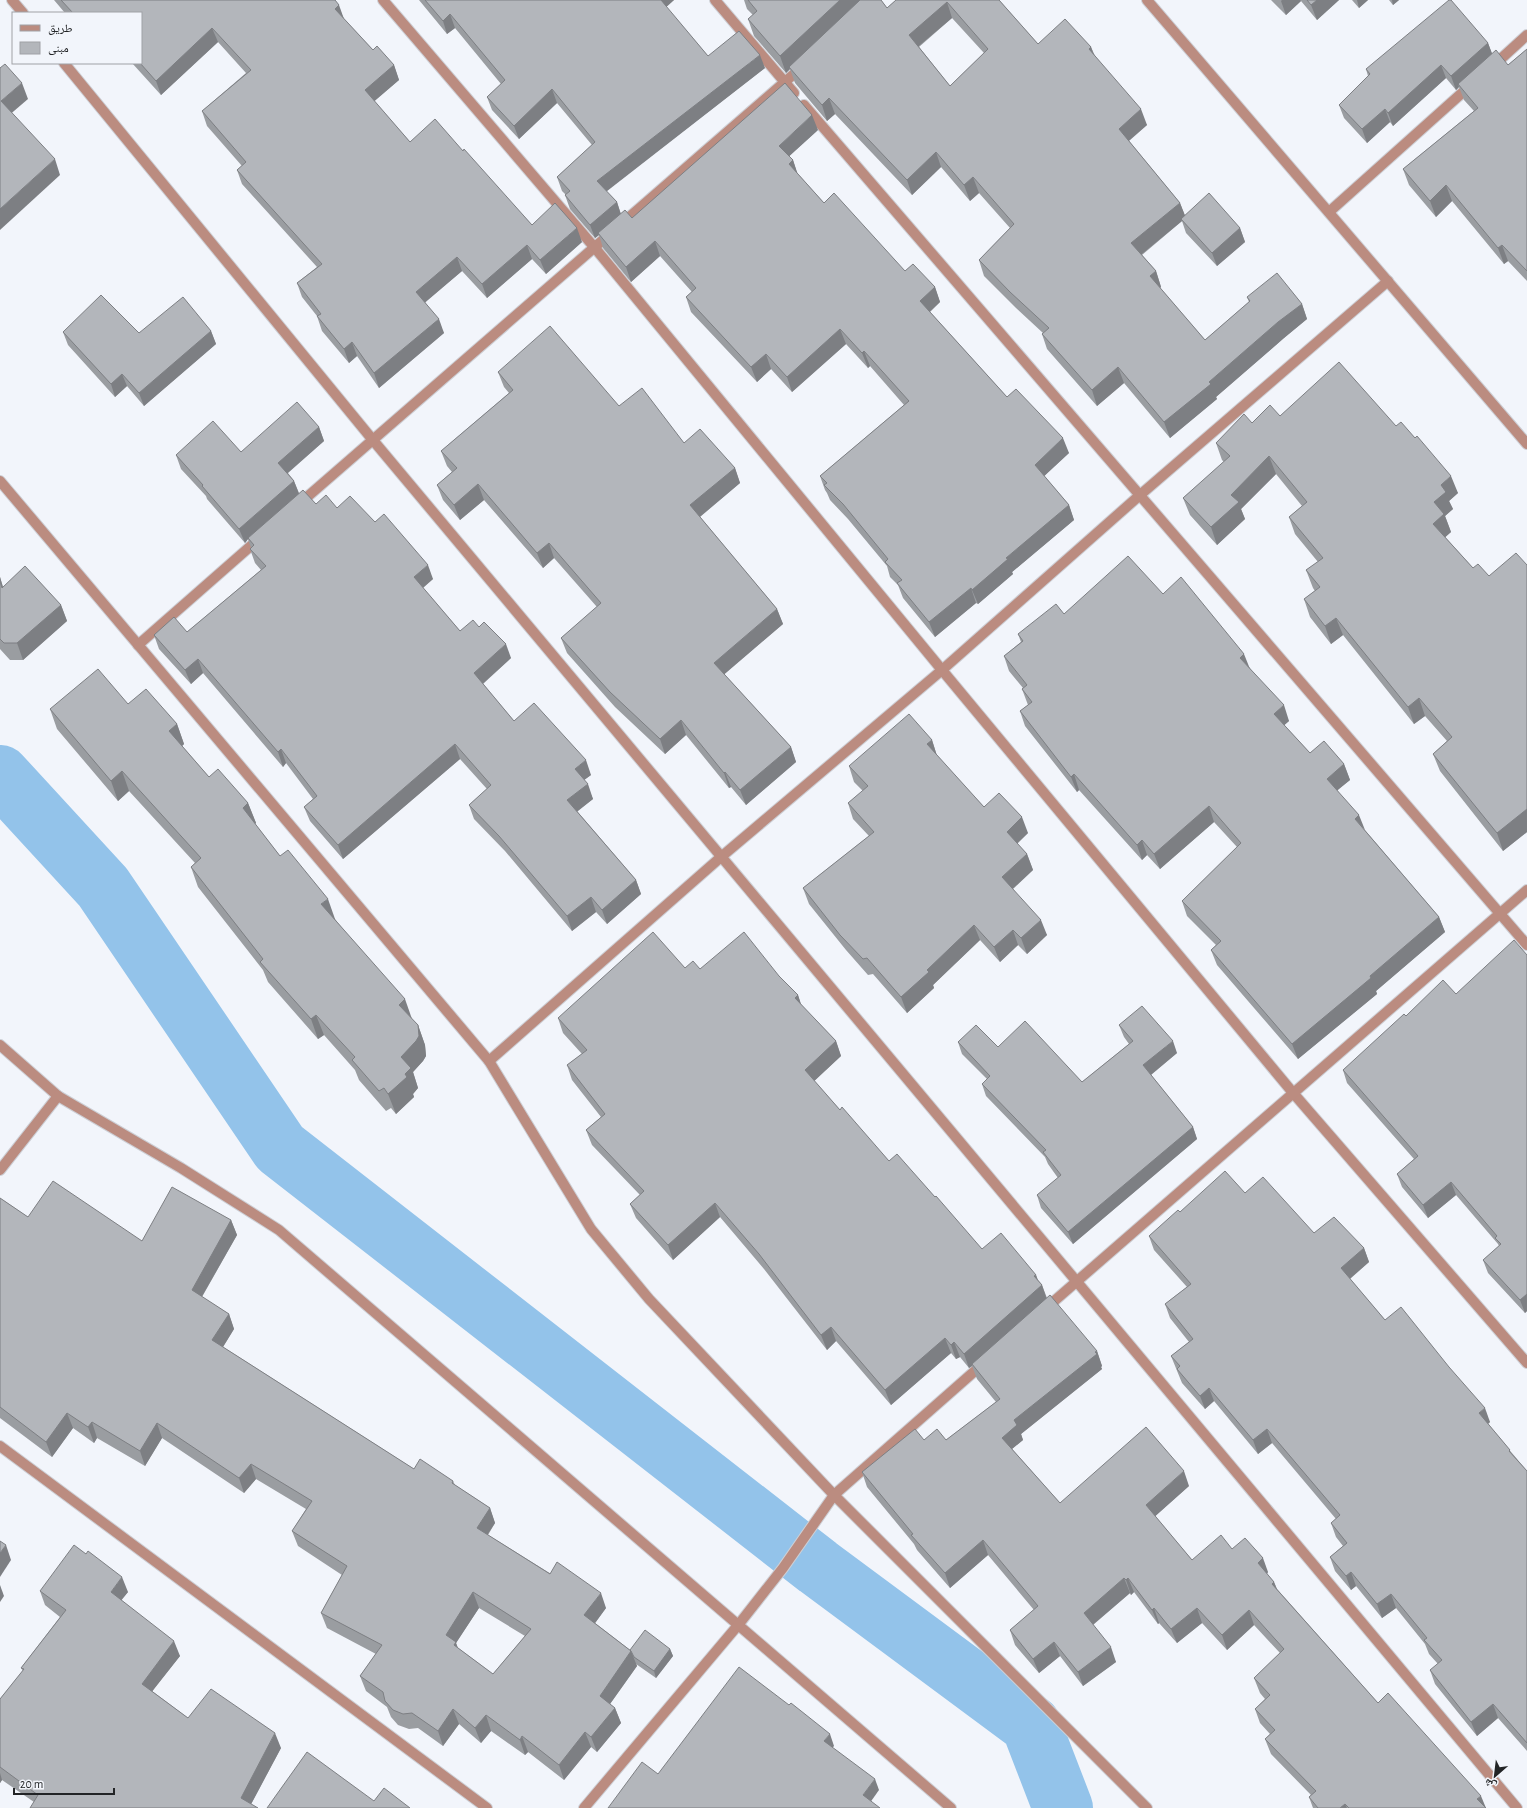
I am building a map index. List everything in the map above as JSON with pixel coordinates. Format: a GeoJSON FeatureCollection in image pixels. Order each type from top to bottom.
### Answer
{"type":"FeatureCollection","features":[{"type":"Feature","properties":{"kind":"street"},"geometry":{"type":"LineString","coordinates":[[12,0],[22,12]]}},
{"type":"Feature","properties":{"kind":"street"},"geometry":{"type":"LineString","coordinates":[[383,0],[595,248],[942,670],[1294,1094],[1527,1363]]}},
{"type":"Feature","properties":{"kind":"street"},"geometry":{"type":"LineString","coordinates":[[715,0],[1527,945]]}},
{"type":"Feature","properties":{"kind":"street"},"geometry":{"type":"LineString","coordinates":[[1147,0],[1527,444]]}},
{"type":"Feature","properties":{"kind":"street"},"geometry":{"type":"LineString","coordinates":[[1329,212],[1527,35]]}},
{"type":"Feature","properties":{"kind":"street"},"geometry":{"type":"LineString","coordinates":[[294,508],[785,83],[807,62]]}},
{"type":"Feature","properties":{"kind":"street"},"geometry":{"type":"LineString","coordinates":[[65,64],[372,439],[1517,1808]]}},
{"type":"Feature","properties":{"kind":"street"},"geometry":{"type":"LineString","coordinates":[[489,1061],[721,857],[942,670],[1388,281]]}},
{"type":"Feature","properties":{"kind":"street"},"geometry":{"type":"LineString","coordinates":[[0,481],[489,1061],[591,1229],[648,1299],[834,1495],[1148,1808]]}},
{"type":"Feature","properties":{"kind":"street"},"geometry":{"type":"LineString","coordinates":[[138,646],[270,529]]}},
{"type":"Feature","properties":{"kind":"street"},"geometry":{"type":"LineString","coordinates":[[1035,1318],[1527,890]]}},
{"type":"Feature","properties":{"kind":"street"},"geometry":{"type":"LineString","coordinates":[[0,1045],[58,1096],[181,1168],[279,1230],[739,1624],[951,1808]]}},
{"type":"Feature","properties":{"kind":"street"},"geometry":{"type":"LineString","coordinates":[[0,1170],[58,1096]]}},
{"type":"Feature","properties":{"kind":"street"},"geometry":{"type":"LineString","coordinates":[[584,1808],[739,1624],[783,1568],[834,1495],[994,1354]]}},
{"type":"Feature","properties":{"kind":"street"},"geometry":{"type":"LineString","coordinates":[[0,1446],[487,1808]]}},
{"type":"Feature","properties":{"kind":"building"},"geometry":{"type":"Polygon","coordinates":[[[61,0],[335,0],[339,5],[335,9],[373,50],[377,46],[394,65],[365,90],[410,142],[435,119],[532,225],[555,203],[577,228],[540,260],[527,245],[482,284],[457,257],[416,292],[439,319],[374,373],[352,342],[344,349],[317,316],[321,314],[297,283],[322,264],[237,170],[246,162],[202,111],[251,70],[212,28],[156,81],[141,64],[142,12],[72,12],[61,0]]]}},
{"type":"Feature","properties":{"kind":"building"},"geometry":{"type":"Polygon","coordinates":[[[425,0],[661,0],[708,56],[739,31],[760,55],[597,181],[617,202],[590,225],[565,195],[570,191],[557,177],[595,142],[552,89],[514,126],[487,97],[505,80],[450,14],[443,21],[425,0]]]}},
{"type":"Feature","properties":{"kind":"building"},"geometry":{"type":"Polygon","coordinates":[[[748,0],[840,0],[780,56],[748,19],[757,11],[748,0]]]}},
{"type":"Feature","properties":{"kind":"building"},"geometry":{"type":"Polygon","coordinates":[[[860,0],[881,0],[887,8],[896,0],[999,0],[1038,44],[1065,19],[1091,47],[1089,49],[1141,109],[1119,129],[1180,203],[1131,243],[1156,271],[1150,276],[1205,340],[1250,301],[1247,297],[1277,273],[1302,304],[1278,322],[1209,382],[1211,384],[1164,422],[1118,367],[1092,390],[1042,334],[1049,328],[1010,292],[979,260],[1014,224],[973,177],[964,185],[936,152],[907,180],[829,98],[822,105],[789,67],[860,0]],[[947,2],[909,35],[950,86],[988,49],[947,2]]]}},
{"type":"Feature","properties":{"kind":"building"},"geometry":{"type":"Polygon","coordinates":[[[1307,0],[1317,0],[1311,5],[1307,0]]]}},
{"type":"Feature","properties":{"kind":"building"},"geometry":{"type":"Polygon","coordinates":[[[1449,0],[1451,0],[1488,43],[1451,76],[1441,65],[1388,113],[1385,109],[1362,129],[1339,105],[1370,74],[1366,69],[1449,0]]]}},
{"type":"Feature","properties":{"kind":"building"},"geometry":{"type":"Polygon","coordinates":[[[1527,49],[1527,271],[1502,245],[1498,248],[1446,185],[1430,201],[1403,169],[1478,108],[1458,84],[1496,50],[1508,65],[1527,49]]]}},
{"type":"Feature","properties":{"kind":"building"},"geometry":{"type":"Polygon","coordinates":[[[5,64],[22,83],[1,101],[55,159],[0,209],[0,68],[5,64]]]}},
{"type":"Feature","properties":{"kind":"building"},"geometry":{"type":"Polygon","coordinates":[[[785,83],[812,115],[779,146],[793,160],[789,164],[824,203],[834,193],[905,271],[913,264],[935,287],[920,301],[1007,397],[1016,389],[1063,438],[1035,465],[1069,505],[1006,558],[1008,559],[972,590],[971,588],[929,622],[897,583],[902,580],[885,562],[888,559],[843,504],[824,485],[827,483],[820,476],[909,401],[864,351],[862,353],[840,329],[787,377],[766,354],[751,367],[686,297],[696,288],[655,241],[626,267],[598,233],[625,210],[632,218],[785,83]]]}},
{"type":"Feature","properties":{"kind":"building"},"geometry":{"type":"Polygon","coordinates":[[[1209,193],[1240,228],[1212,253],[1181,219],[1209,193]]]}},
{"type":"Feature","properties":{"kind":"building"},"geometry":{"type":"Polygon","coordinates":[[[101,295],[139,333],[183,297],[211,331],[139,393],[122,374],[111,384],[63,332],[101,295]]]}},
{"type":"Feature","properties":{"kind":"building"},"geometry":{"type":"Polygon","coordinates":[[[550,326],[619,406],[642,388],[684,443],[700,429],[735,468],[690,505],[777,609],[714,663],[791,747],[740,790],[725,772],[724,773],[681,720],[660,739],[610,692],[561,638],[601,603],[549,543],[537,553],[478,484],[454,505],[437,485],[457,468],[441,451],[513,390],[498,372],[550,326]]]}},
{"type":"Feature","properties":{"kind":"building"},"geometry":{"type":"Polygon","coordinates":[[[1339,362],[1396,426],[1401,422],[1415,438],[1417,436],[1451,476],[1441,485],[1446,492],[1434,502],[1444,514],[1433,524],[1473,568],[1478,564],[1489,576],[1516,553],[1527,565],[1527,809],[1497,833],[1433,754],[1452,737],[1419,698],[1408,707],[1336,618],[1325,626],[1304,599],[1320,587],[1306,570],[1323,558],[1289,517],[1307,502],[1269,456],[1231,495],[1239,502],[1211,527],[1183,498],[1230,456],[1216,443],[1244,414],[1252,423],[1270,405],[1280,416],[1339,362]]]}},
{"type":"Feature","properties":{"kind":"building"},"geometry":{"type":"Polygon","coordinates":[[[297,402],[319,427],[278,463],[294,481],[239,529],[176,455],[213,421],[241,452],[297,402]]]}},
{"type":"Feature","properties":{"kind":"building"},"geometry":{"type":"Polygon","coordinates":[[[303,490],[316,504],[326,495],[337,508],[350,496],[375,522],[384,514],[428,565],[414,577],[460,631],[473,620],[479,627],[484,622],[506,644],[474,673],[514,721],[534,703],[586,760],[575,769],[588,784],[567,800],[636,880],[602,910],[591,897],[567,916],[499,836],[469,805],[491,785],[455,744],[338,845],[304,807],[317,796],[281,749],[278,752],[198,659],[185,670],[154,635],[174,617],[187,632],[266,566],[250,549],[254,545],[248,538],[303,490]]]}},
{"type":"Feature","properties":{"kind":"building"},"geometry":{"type":"Polygon","coordinates":[[[1128,556],[1163,594],[1181,577],[1244,654],[1240,658],[1284,705],[1274,714],[1310,753],[1324,741],[1344,764],[1327,779],[1359,815],[1355,819],[1439,917],[1370,976],[1371,978],[1292,1044],[1211,950],[1221,941],[1182,901],[1241,843],[1209,806],[1154,854],[1142,840],[1137,845],[1074,774],[1071,777],[1020,711],[1032,702],[1022,689],[1027,685],[1004,656],[1023,641],[1018,634],[1056,604],[1064,614],[1128,556]]]}},
{"type":"Feature","properties":{"kind":"building"},"geometry":{"type":"Polygon","coordinates":[[[25,566],[61,605],[17,643],[4,643],[0,639],[0,581],[2,588],[25,566]]]}},
{"type":"Feature","properties":{"kind":"building"},"geometry":{"type":"Polygon","coordinates":[[[98,669],[128,704],[146,689],[177,724],[169,731],[209,777],[218,769],[248,803],[243,808],[280,856],[288,850],[328,899],[321,904],[405,999],[399,1005],[418,1025],[419,1036],[401,1057],[411,1068],[405,1074],[407,1077],[388,1094],[384,1088],[379,1091],[352,1060],[355,1057],[316,1015],[311,1019],[260,962],[263,959],[191,867],[201,858],[122,771],[111,781],[50,709],[98,669]]]}},
{"type":"Feature","properties":{"kind":"building"},"geometry":{"type":"Polygon","coordinates":[[[909,714],[932,740],[927,744],[984,807],[999,793],[1022,817],[1007,832],[1027,854],[1002,877],[1041,920],[1021,938],[1013,930],[994,947],[974,925],[927,970],[929,972],[901,997],[867,958],[863,959],[840,935],[803,888],[874,832],[848,803],[868,786],[849,766],[909,714]]]}},
{"type":"Feature","properties":{"kind":"building"},"geometry":{"type":"Polygon","coordinates":[[[653,932],[685,968],[693,961],[700,969],[744,932],[779,976],[798,995],[795,998],[836,1041],[805,1070],[840,1110],[842,1107],[889,1161],[897,1154],[982,1249],[1001,1233],[1036,1275],[1034,1276],[1042,1285],[964,1354],[954,1342],[951,1345],[945,1338],[885,1390],[831,1327],[821,1335],[759,1254],[715,1203],[668,1245],[630,1204],[644,1191],[586,1130],[605,1114],[567,1065],[587,1050],[558,1018],[653,932]]]}},
{"type":"Feature","properties":{"kind":"building"},"geometry":{"type":"Polygon","coordinates":[[[1514,940],[1527,955],[1527,1294],[1520,1300],[1483,1260],[1501,1244],[1495,1238],[1497,1236],[1451,1182],[1423,1205],[1397,1174],[1418,1156],[1343,1070],[1404,1014],[1406,1016],[1443,980],[1456,994],[1514,940]]]}},
{"type":"Feature","properties":{"kind":"building"},"geometry":{"type":"Polygon","coordinates":[[[1142,1006],[1173,1041],[1143,1065],[1193,1127],[1068,1232],[1037,1195],[1061,1175],[1043,1152],[1046,1150],[982,1084],[990,1076],[958,1042],[976,1025],[998,1047],[1025,1021],[1082,1082],[1133,1041],[1119,1025],[1142,1006]]]}},
{"type":"Feature","properties":{"kind":"building"},"geometry":{"type":"Polygon","coordinates":[[[1225,1171],[1245,1193],[1263,1177],[1314,1233],[1334,1217],[1364,1248],[1341,1268],[1385,1320],[1401,1307],[1449,1367],[1485,1408],[1479,1413],[1527,1471],[1527,1743],[1493,1704],[1471,1722],[1430,1670],[1442,1660],[1424,1640],[1427,1638],[1391,1594],[1377,1604],[1351,1572],[1346,1576],[1330,1557],[1347,1543],[1331,1523],[1340,1515],[1267,1429],[1253,1440],[1209,1388],[1200,1396],[1177,1369],[1180,1366],[1171,1356],[1193,1339],[1165,1304],[1191,1284],[1149,1236],[1178,1210],[1180,1212],[1225,1171]]]}},
{"type":"Feature","properties":{"kind":"building"},"geometry":{"type":"Polygon","coordinates":[[[53,1181],[142,1241],[172,1187],[231,1220],[192,1290],[229,1314],[212,1340],[414,1469],[420,1459],[453,1481],[452,1483],[490,1508],[477,1528],[550,1574],[557,1562],[601,1593],[584,1615],[631,1651],[600,1696],[615,1708],[591,1737],[585,1732],[559,1765],[522,1736],[520,1740],[486,1715],[475,1728],[453,1709],[438,1731],[412,1713],[403,1714],[393,1710],[385,1701],[383,1692],[360,1676],[382,1645],[321,1613],[347,1566],[292,1531],[312,1501],[251,1464],[239,1478],[157,1423],[140,1451],[92,1422],[88,1427],[67,1413],[46,1442],[0,1407],[0,1198],[28,1217],[53,1181]],[[473,1592],[446,1635],[456,1642],[454,1645],[493,1674],[531,1629],[473,1592]]]}},
{"type":"Feature","properties":{"kind":"building"},"geometry":{"type":"Polygon","coordinates":[[[1050,1295],[1097,1351],[1095,1352],[1097,1354],[1014,1420],[1017,1425],[1002,1438],[1060,1503],[1146,1427],[1184,1471],[1146,1505],[1192,1560],[1221,1535],[1232,1549],[1245,1538],[1263,1558],[1258,1563],[1274,1582],[1272,1584],[1378,1703],[1388,1693],[1481,1796],[1477,1799],[1486,1808],[1349,1808],[1345,1804],[1340,1808],[1318,1808],[1309,1797],[1316,1791],[1265,1739],[1275,1730],[1255,1709],[1270,1695],[1254,1678],[1284,1649],[1249,1610],[1222,1635],[1197,1608],[1171,1629],[1154,1608],[1152,1610],[1128,1578],[1126,1580],[1124,1578],[1084,1613],[1111,1647],[1078,1672],[1054,1642],[1033,1659],[1010,1630],[1038,1606],[983,1540],[945,1573],[911,1535],[913,1534],[862,1472],[915,1429],[924,1440],[937,1429],[946,1440],[1000,1399],[972,1364],[1050,1295]]]}},
{"type":"Feature","properties":{"kind":"building"},"geometry":{"type":"Polygon","coordinates":[[[0,1541],[6,1545],[0,1553],[0,1541]]]}},
{"type":"Feature","properties":{"kind":"building"},"geometry":{"type":"Polygon","coordinates":[[[74,1545],[86,1554],[88,1551],[122,1577],[111,1592],[174,1641],[142,1684],[188,1718],[211,1689],[275,1733],[241,1798],[258,1808],[30,1808],[38,1795],[0,1767],[0,1699],[24,1669],[21,1668],[66,1610],[40,1591],[74,1545]]]}},
{"type":"Feature","properties":{"kind":"building"},"geometry":{"type":"Polygon","coordinates":[[[645,1630],[670,1649],[654,1671],[634,1657],[630,1650],[645,1630]]]}},
{"type":"Feature","properties":{"kind":"building"},"geometry":{"type":"Polygon","coordinates":[[[739,1667],[789,1705],[791,1703],[830,1734],[824,1741],[875,1779],[863,1795],[880,1808],[608,1808],[642,1762],[658,1774],[739,1667]]]}},
{"type":"Feature","properties":{"kind":"building"},"geometry":{"type":"Polygon","coordinates":[[[307,1752],[374,1801],[384,1788],[410,1808],[267,1808],[307,1752]]]}},
{"type":"Feature","properties":{"kind":"waterway"},"geometry":{"type":"LineString","coordinates":[[0,775],[103,887],[280,1148],[818,1567],[1031,1725],[1063,1808]]}}]}
